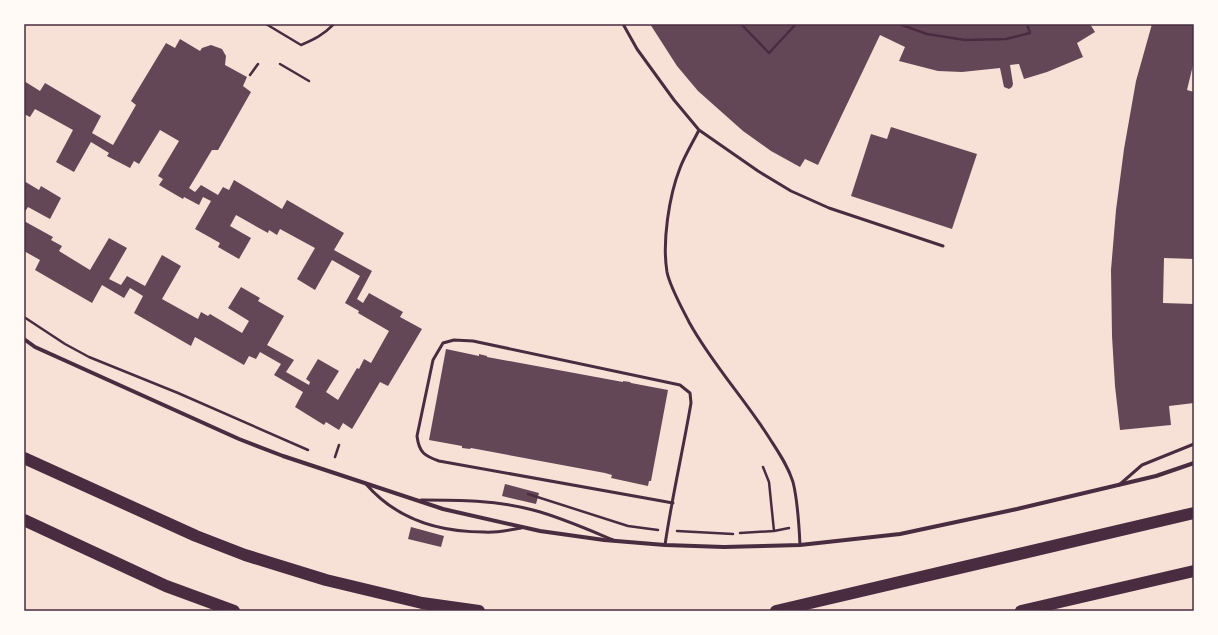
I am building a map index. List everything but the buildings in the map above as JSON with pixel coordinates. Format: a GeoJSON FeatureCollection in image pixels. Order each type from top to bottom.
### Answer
{"type":"FeatureCollection","features":[{"type":"Feature","properties":{"kind":"highway"},"geometry":{"type":"LineString","coordinates":[[24,458],[196,536],[246,556],[341,584],[422,603],[479,611]]}},
{"type":"Feature","properties":{"kind":"highway"},"geometry":{"type":"LineString","coordinates":[[776,611],[1194,513]]}},
{"type":"Feature","properties":{"kind":"highway"},"geometry":{"type":"LineString","coordinates":[[24,520],[166,586],[234,611]]}},
{"type":"Feature","properties":{"kind":"highway"},"geometry":{"type":"LineString","coordinates":[[1021,611],[1194,571]]}},
{"type":"Feature","properties":{"kind":"street"},"geometry":{"type":"LineString","coordinates":[[24,339],[35,347],[239,439],[283,456],[443,510],[523,528],[615,541],[665,545],[724,547],[800,545],[900,534],[1119,485],[1156,476],[1194,463]]}},
{"type":"Feature","properties":{"kind":"lane"},"geometry":{"type":"LineString","coordinates":[[623,24],[637,49],[674,100],[699,130],[758,171],[791,191],[829,208],[943,246]]}},
{"type":"Feature","properties":{"kind":"lane"},"geometry":{"type":"LineString","coordinates":[[699,130],[680,168],[669,209],[666,239],[667,273],[678,301],[700,341],[760,423],[785,462],[792,482],[799,526],[800,545]]}},
{"type":"Feature","properties":{"kind":"lane"},"geometry":{"type":"LineString","coordinates":[[665,545],[667,531],[673,503],[691,403],[690,393],[680,385],[473,340],[454,340],[443,343],[433,360],[417,436],[418,447],[428,457],[440,461],[673,503]]}},
{"type":"Feature","properties":{"kind":"lane"},"geometry":{"type":"LineString","coordinates":[[1119,485],[1142,465],[1194,444]]}},
{"type":"Feature","properties":{"kind":"lane"},"geometry":{"type":"LineString","coordinates":[[365,483],[376,497],[390,507],[413,520],[446,530],[486,533],[523,528]]}},
{"type":"Feature","properties":{"kind":"lane"},"geometry":{"type":"LineString","coordinates":[[417,500],[458,500],[500,504],[532,510],[564,520],[615,541]]}},
{"type":"Feature","properties":{"kind":"path"},"geometry":{"type":"LineString","coordinates":[[266,24],[301,45],[315,40],[324,34],[334,24]]}},
{"type":"Feature","properties":{"kind":"path"},"geometry":{"type":"LineString","coordinates":[[741,24],[769,53],[796,24]]}},
{"type":"Feature","properties":{"kind":"path"},"geometry":{"type":"LineString","coordinates":[[899,24],[927,34],[964,40],[1006,39],[1030,33],[1027,24]]}},
{"type":"Feature","properties":{"kind":"path"},"geometry":{"type":"LineString","coordinates":[[250,75],[258,64]]}},
{"type":"Feature","properties":{"kind":"path"},"geometry":{"type":"LineString","coordinates":[[280,64],[309,81]]}},
{"type":"Feature","properties":{"kind":"path"},"geometry":{"type":"LineString","coordinates":[[24,317],[65,344],[89,357],[178,393],[308,450]]}},
{"type":"Feature","properties":{"kind":"path"},"geometry":{"type":"LineString","coordinates":[[335,457],[339,445]]}},
{"type":"Feature","properties":{"kind":"path"},"geometry":{"type":"LineString","coordinates":[[763,467],[769,482],[774,531]]}},
{"type":"Feature","properties":{"kind":"path"},"geometry":{"type":"LineString","coordinates":[[528,494],[628,526],[667,531],[735,534],[774,531],[799,526]]}}]}
